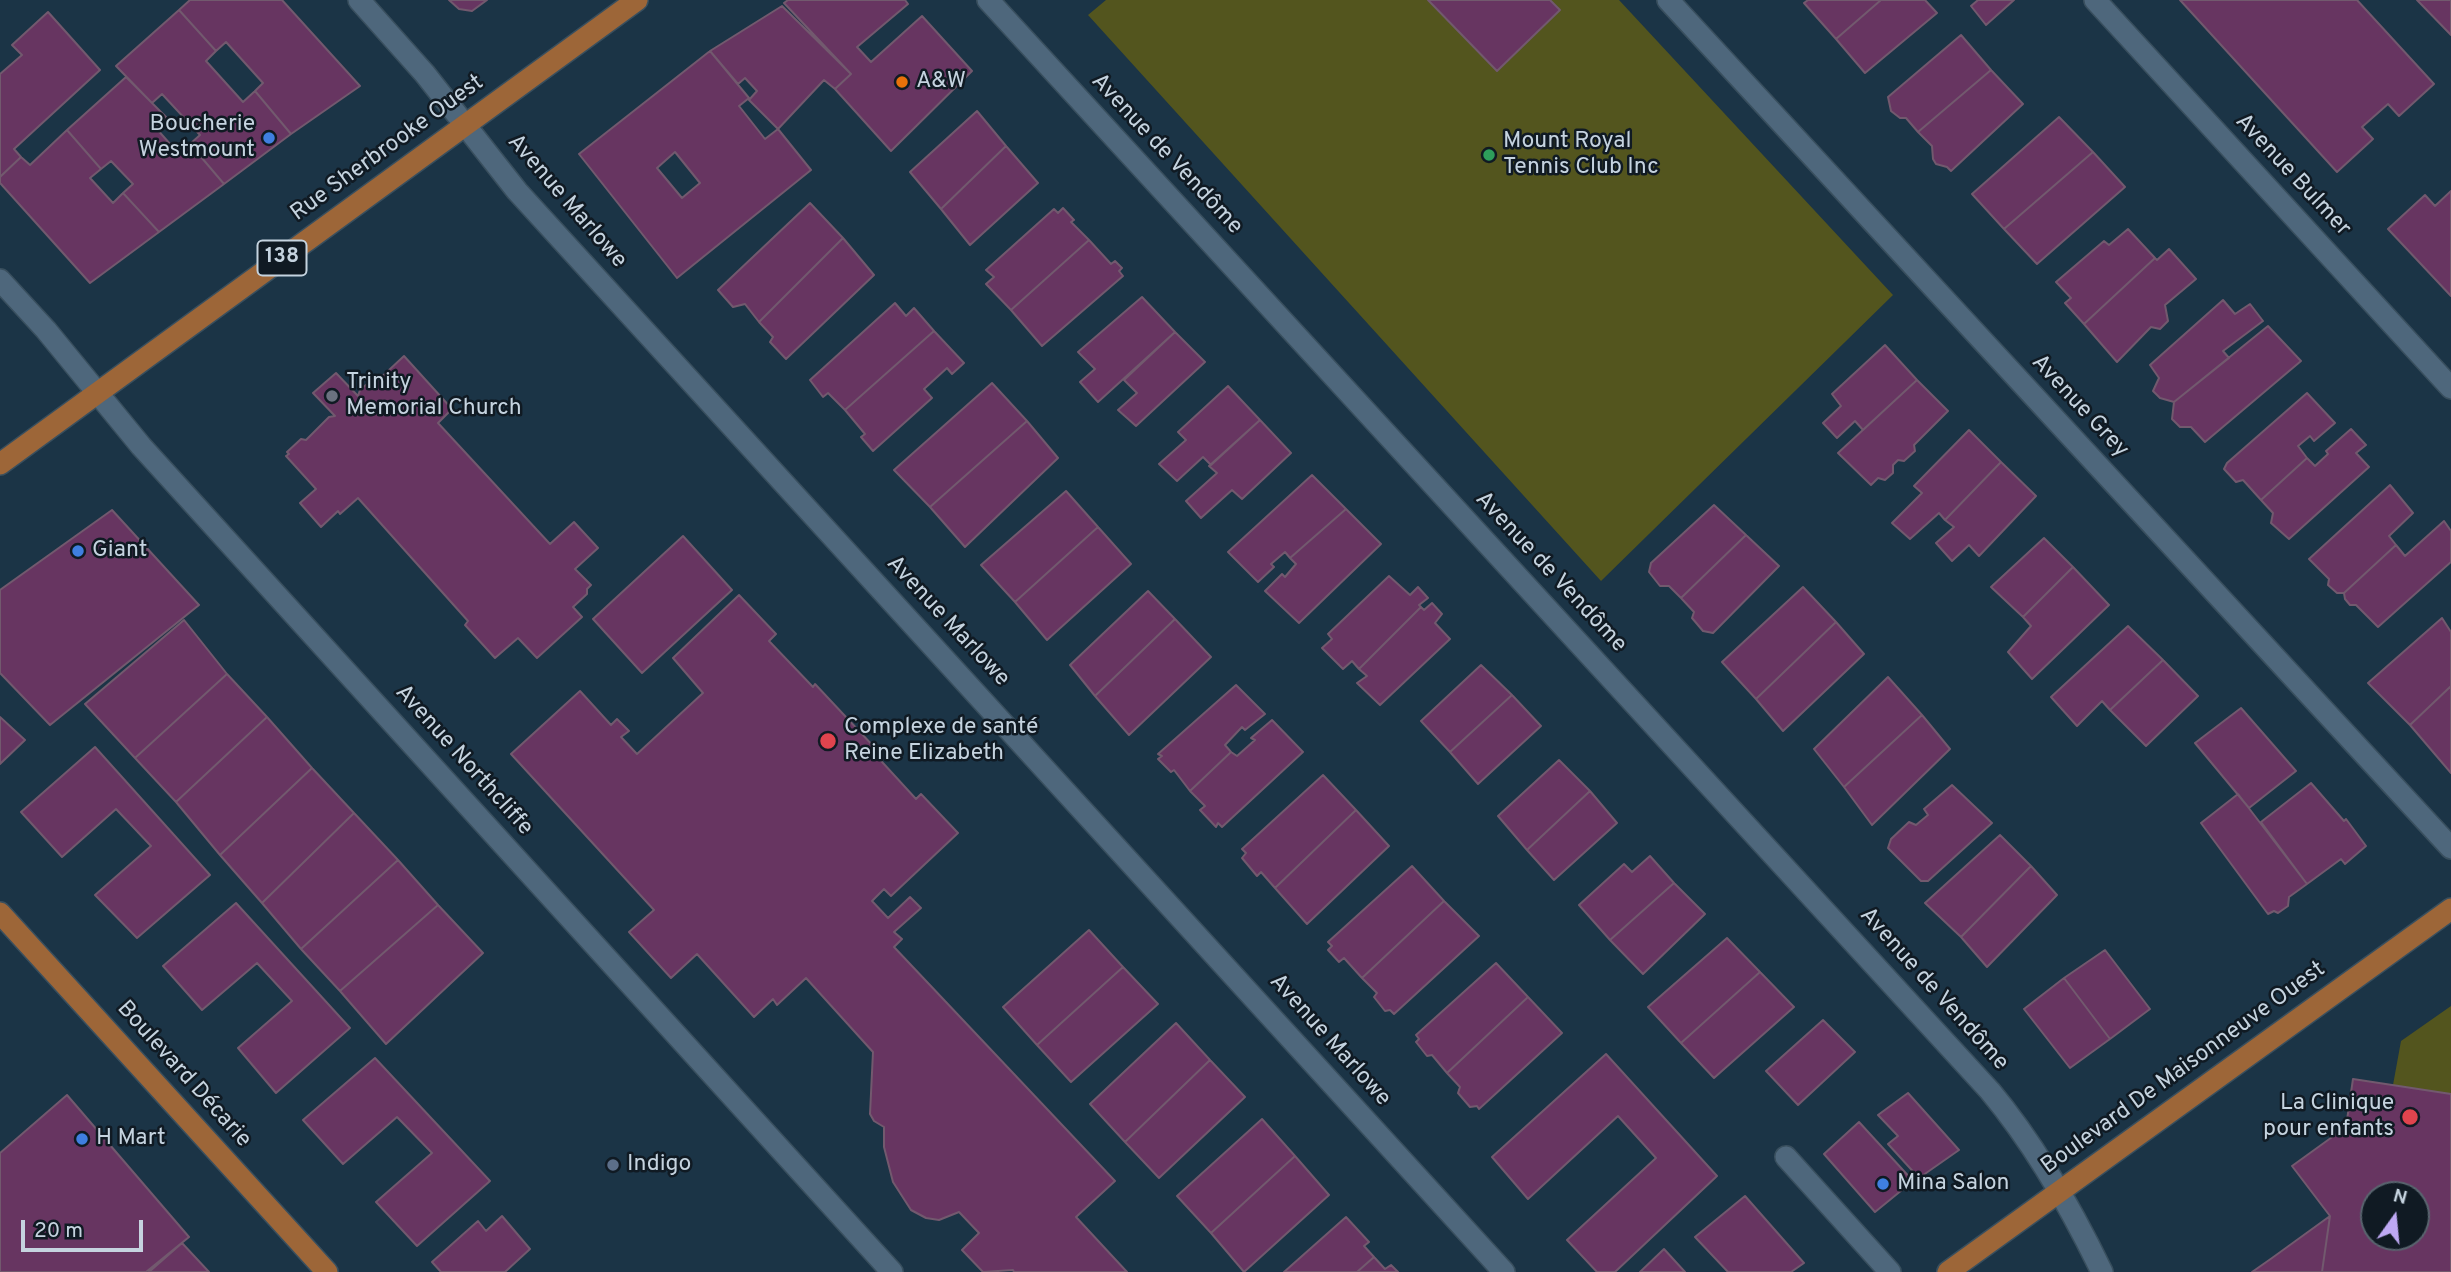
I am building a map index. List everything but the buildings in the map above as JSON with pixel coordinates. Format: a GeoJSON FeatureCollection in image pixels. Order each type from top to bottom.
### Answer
{"type":"FeatureCollection","features":[{"type":"Feature","properties":{"kind":"main road","name":"Rue Sherbrooke Ouest"},"geometry":{"type":"LineString","coordinates":[[0,464],[637,0]]}},
{"type":"Feature","properties":{"kind":"main road","name":"Boulevard De Maisonneuve Ouest"},"geometry":{"type":"LineString","coordinates":[[1948,1272],[2451,909]]}},
{"type":"Feature","properties":{"kind":"main road","name":"Boulevard Décarie"},"geometry":{"type":"LineString","coordinates":[[0,913],[327,1272]]}},
{"type":"Feature","properties":{"kind":"street","name":"Avenue Marlowe"},"geometry":{"type":"LineString","coordinates":[[359,0],[467,124],[517,191],[1504,1272]]}},
{"type":"Feature","properties":{"kind":"street","name":"Avenue de Vendôme"},"geometry":{"type":"LineString","coordinates":[[988,0],[1990,1091],[2022,1131],[2060,1192],[2102,1272]]}},
{"type":"Feature","properties":{"kind":"street","name":"Avenue Grey"},"geometry":{"type":"LineString","coordinates":[[1668,0],[2451,848]]}},
{"type":"Feature","properties":{"kind":"street","name":"Avenue Bulmer"},"geometry":{"type":"LineString","coordinates":[[2095,0],[2451,388]]}},
{"type":"Feature","properties":{"kind":"street","name":"Avenue Northcliffe"},"geometry":{"type":"LineString","coordinates":[[0,280],[98,392],[141,446],[892,1272]]}},
{"type":"Feature","properties":{"kind":"street"},"geometry":{"type":"LineString","coordinates":[[1786,1157],[1891,1272]]}},
{"type":"Feature","properties":{"kind":"shaded area","name":"Mount Royal Tennis Club Inc"},"geometry":{"type":"Polygon","coordinates":[[[1106,0],[1619,0],[1893,295],[1601,581],[1088,15],[1106,0]]]}},
{"type":"Feature","properties":{"kind":"shaded area"},"geometry":{"type":"Polygon","coordinates":[[[2451,1006],[2451,1094],[2393,1085],[2401,1041],[2451,1006]]]}},
{"type":"Feature","properties":{"kind":"place","name":"A&W"},"geometry":{"type":"Point","coordinates":[902,82]}},
{"type":"Feature","properties":{"kind":"place","name":"Boucherie Westmount"},"geometry":{"type":"Point","coordinates":[269,138]}},
{"type":"Feature","properties":{"kind":"place","name":"Mount Royal Tennis Club Inc"},"geometry":{"type":"Point","coordinates":[1489,155]}},
{"type":"Feature","properties":{"kind":"place","name":"Trinity Memorial Church"},"geometry":{"type":"Point","coordinates":[332,396]}},
{"type":"Feature","properties":{"kind":"place","name":"Giant"},"geometry":{"type":"Point","coordinates":[78,551]}},
{"type":"Feature","properties":{"kind":"place","name":"Complexe de santé Reine Elizabeth"},"geometry":{"type":"Point","coordinates":[828,741]}},
{"type":"Feature","properties":{"kind":"place","name":"La Clinique pour enfants"},"geometry":{"type":"Point","coordinates":[2410,1117]}},
{"type":"Feature","properties":{"kind":"place","name":"H Mart"},"geometry":{"type":"Point","coordinates":[82,1139]}},
{"type":"Feature","properties":{"kind":"place","name":"Indigo"},"geometry":{"type":"Point","coordinates":[613,1165]}},
{"type":"Feature","properties":{"kind":"place","name":"Mina Salon"},"geometry":{"type":"Point","coordinates":[1883,1184]}}]}
